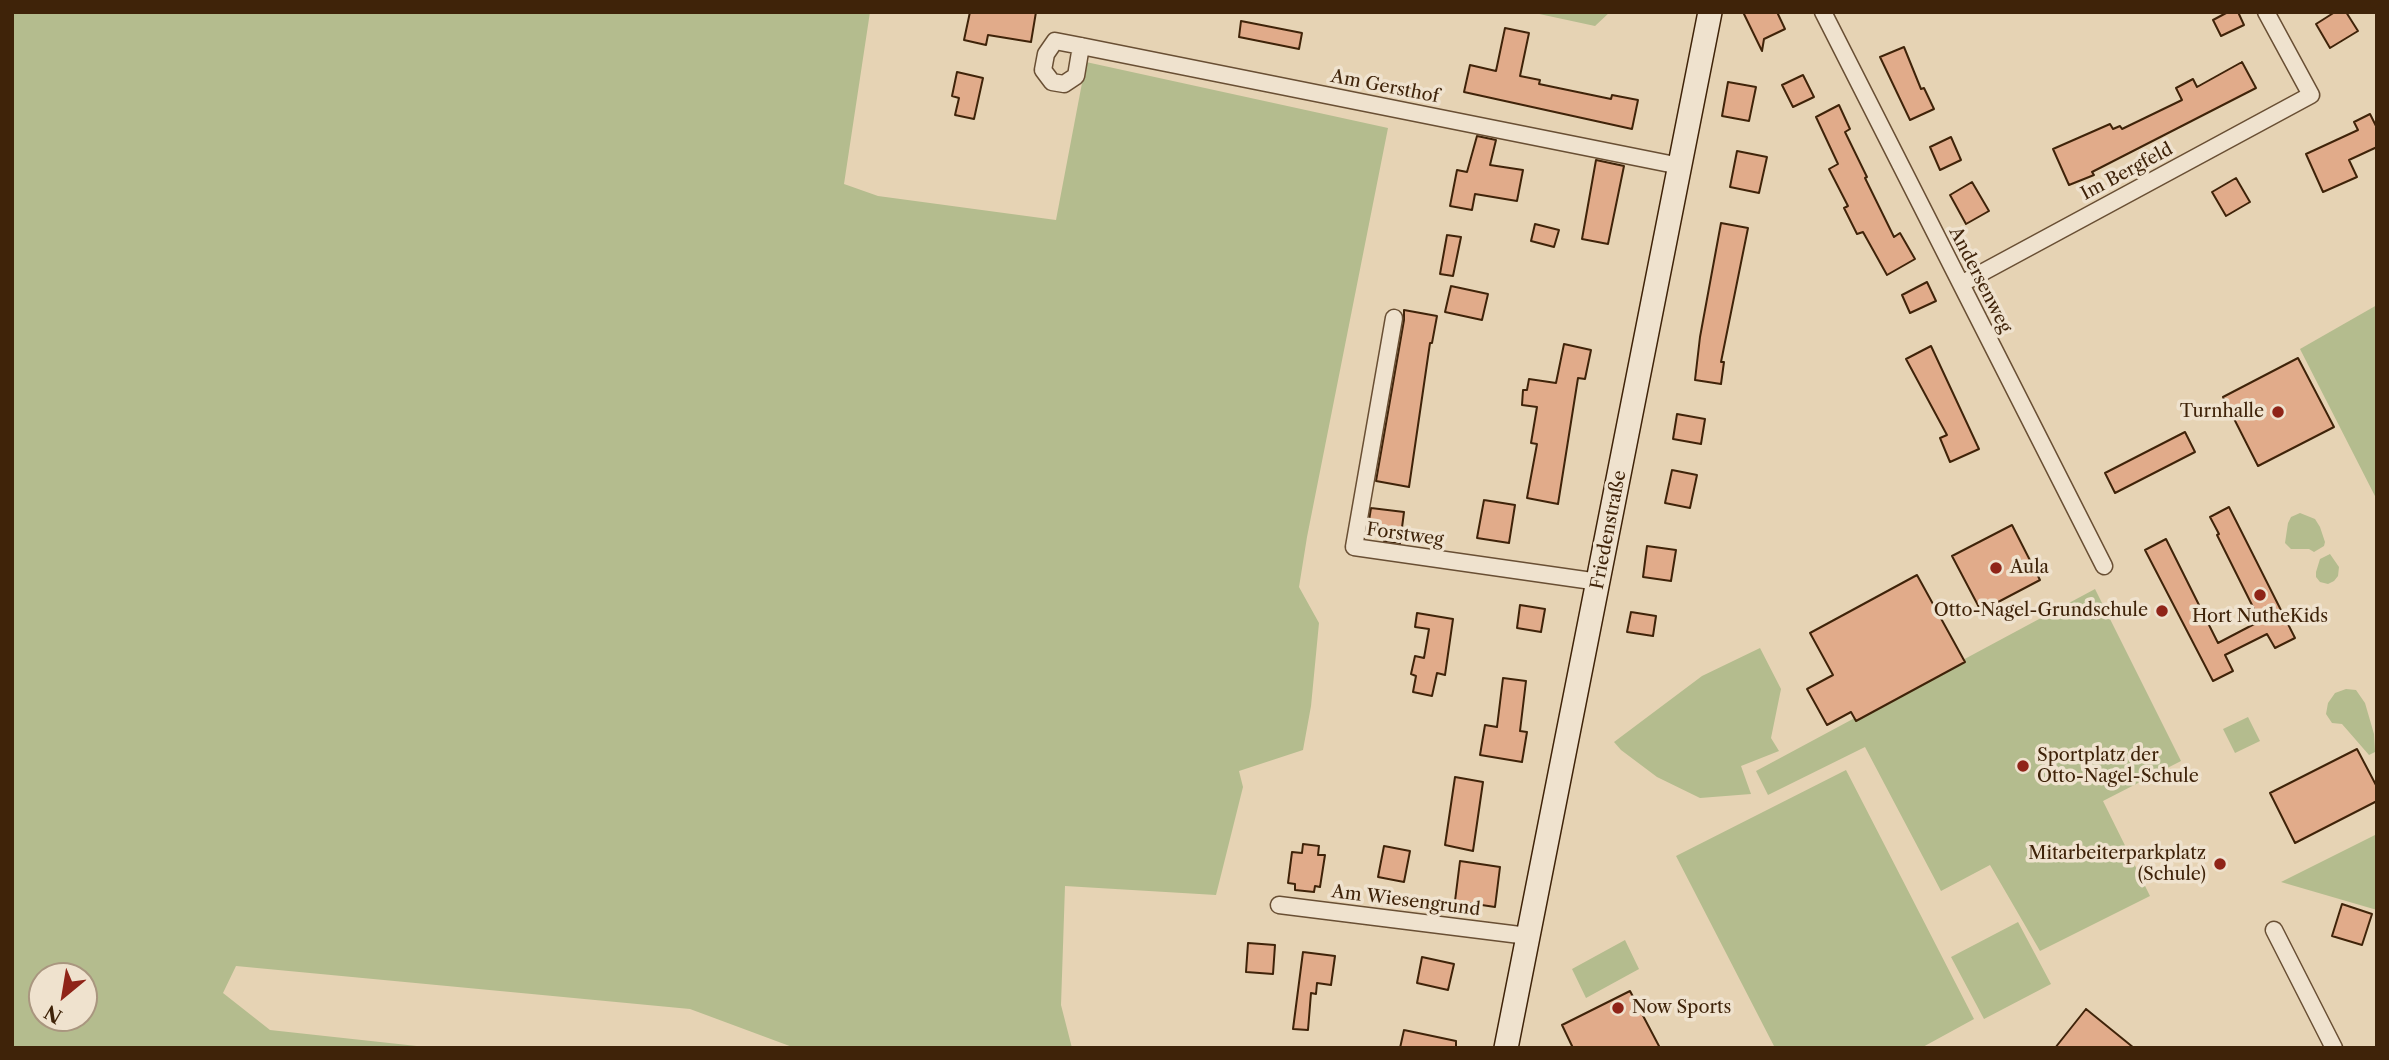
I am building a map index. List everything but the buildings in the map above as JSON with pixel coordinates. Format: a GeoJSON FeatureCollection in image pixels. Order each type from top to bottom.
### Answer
{"type":"FeatureCollection","features":[{"type":"Feature","properties":{"kind":"main road","name":"Friedenstraße"},"geometry":{"type":"LineString","coordinates":[[1506,1048],[1600,582],[1710,12]]}},
{"type":"Feature","properties":{"kind":"street","name":"Andersenweg"},"geometry":{"type":"LineString","coordinates":[[1822,12],[2104,566]]}},
{"type":"Feature","properties":{"kind":"street","name":"Im Bergfeld"},"geometry":{"type":"LineString","coordinates":[[1961,284],[2311,95],[2266,12]]}},
{"type":"Feature","properties":{"kind":"street","name":"Am Gersthof"},"geometry":{"type":"LineString","coordinates":[[1081,46],[1680,166]]}},
{"type":"Feature","properties":{"kind":"street","name":"Forstweg"},"geometry":{"type":"LineString","coordinates":[[1394,318],[1353,547],[1600,582]]}},
{"type":"Feature","properties":{"kind":"street","name":"Am Wiesengrund"},"geometry":{"type":"LineString","coordinates":[[1279,905],[1528,936]]}},
{"type":"Feature","properties":{"kind":"street"},"geometry":{"type":"LineString","coordinates":[[2274,930],[2334,1048]]}},
{"type":"Feature","properties":{"kind":"green space"},"geometry":{"type":"Polygon","coordinates":[[[12,12],[870,12],[844,184],[878,196],[1056,220],[1086,62],[1388,128],[1299,587],[1319,623],[1311,706],[1303,750],[1239,771],[1243,787],[1216,895],[1065,886],[1061,1005],[1072,1048],[795,1048],[690,1009],[236,966],[223,993],[270,1030],[435,1048],[12,1048],[12,12]]]}},
{"type":"Feature","properties":{"kind":"green space"},"geometry":{"type":"Polygon","coordinates":[[[1530,12],[1610,12],[1595,26],[1530,12]]]}},
{"type":"Feature","properties":{"kind":"green space"},"geometry":{"type":"Polygon","coordinates":[[[2377,305],[2377,500],[2300,349],[2377,305]]]}},
{"type":"Feature","properties":{"kind":"green space"},"geometry":{"type":"Polygon","coordinates":[[[2300,513],[2315,519],[2320,527],[2325,542],[2324,546],[2314,552],[2309,549],[2291,549],[2285,543],[2291,517],[2300,513]]]}},
{"type":"Feature","properties":{"kind":"green space"},"geometry":{"type":"Polygon","coordinates":[[[2330,554],[2339,567],[2338,576],[2328,584],[2320,582],[2316,572],[2320,559],[2330,554]]]}},
{"type":"Feature","properties":{"kind":"green space","name":"Sportplatz der Otto-Nagel-Schule"},"geometry":{"type":"Polygon","coordinates":[[[2095,589],[2181,761],[2103,801],[2150,896],[2040,951],[1990,865],[1941,891],[1865,747],[1768,795],[1756,771],[2095,589]]]}},
{"type":"Feature","properties":{"kind":"green space"},"geometry":{"type":"Polygon","coordinates":[[[1760,648],[1781,689],[1771,738],[1779,751],[1741,766],[1751,794],[1700,798],[1657,777],[1614,742],[1702,676],[1760,648]]]}},
{"type":"Feature","properties":{"kind":"green space"},"geometry":{"type":"Polygon","coordinates":[[[2346,689],[2356,690],[2365,703],[2374,734],[2375,752],[2369,755],[2342,724],[2332,723],[2326,714],[2328,703],[2335,693],[2346,689]]]}},
{"type":"Feature","properties":{"kind":"green space"},"geometry":{"type":"Polygon","coordinates":[[[2248,717],[2260,741],[2235,753],[2223,729],[2248,717]]]}},
{"type":"Feature","properties":{"kind":"green space"},"geometry":{"type":"Polygon","coordinates":[[[1846,770],[1974,1019],[1921,1048],[1775,1048],[1676,856],[1846,770]]]}},
{"type":"Feature","properties":{"kind":"green space"},"geometry":{"type":"Polygon","coordinates":[[[2377,834],[2377,910],[2281,882],[2377,834]]]}},
{"type":"Feature","properties":{"kind":"green space"},"geometry":{"type":"Polygon","coordinates":[[[2018,922],[2051,984],[1984,1019],[1951,957],[2018,922]]]}},
{"type":"Feature","properties":{"kind":"green space"},"geometry":{"type":"Polygon","coordinates":[[[1625,940],[1639,969],[1586,998],[1572,969],[1625,940]]]}},
{"type":"Feature","properties":{"kind":"place","name":"Turnhalle"},"geometry":{"type":"Point","coordinates":[2278,412]}},
{"type":"Feature","properties":{"kind":"place","name":"Aula"},"geometry":{"type":"Point","coordinates":[1996,568]}},
{"type":"Feature","properties":{"kind":"place","name":"Hort NutheKids"},"geometry":{"type":"Point","coordinates":[2260,595]}},
{"type":"Feature","properties":{"kind":"place","name":"Otto-Nagel-Grundschule"},"geometry":{"type":"Point","coordinates":[2162,611]}},
{"type":"Feature","properties":{"kind":"place","name":"Sportplatz der Otto-Nagel-Schule"},"geometry":{"type":"Point","coordinates":[2023,766]}},
{"type":"Feature","properties":{"kind":"place","name":"Mitarbeiterparkplatz (Schule)"},"geometry":{"type":"Point","coordinates":[2220,864]}},
{"type":"Feature","properties":{"kind":"place","name":"Now Sports"},"geometry":{"type":"Point","coordinates":[1618,1008]}}]}
